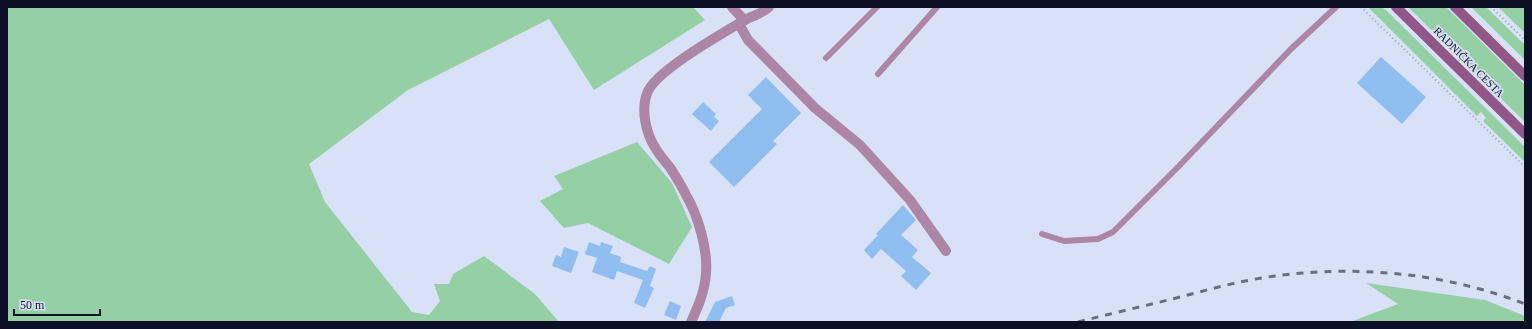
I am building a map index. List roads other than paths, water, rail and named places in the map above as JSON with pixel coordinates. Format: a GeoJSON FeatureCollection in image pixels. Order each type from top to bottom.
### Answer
{"type":"FeatureCollection","features":[{"type":"Feature","properties":{"kind":"main road","name":"RADNIČKA CESTA"},"geometry":{"type":"LineString","coordinates":[[1396,7],[1525,134]]}},
{"type":"Feature","properties":{"kind":"main road"},"geometry":{"type":"LineString","coordinates":[[1455,7],[1525,76]]}},
{"type":"Feature","properties":{"kind":"street"},"geometry":{"type":"LineString","coordinates":[[732,7],[741,22],[748,40],[815,108],[860,145],[910,200],[946,251]]}},
{"type":"Feature","properties":{"kind":"street"},"geometry":{"type":"LineString","coordinates":[[691,322],[698,307],[704,287],[706,273],[704,248],[698,220],[687,196],[670,168],[655,148],[646,129],[644,107],[648,91],[660,76],[675,64],[741,22],[769,7]]}},
{"type":"Feature","properties":{"kind":"lane"},"geometry":{"type":"LineString","coordinates":[[826,58],[877,7]]}},
{"type":"Feature","properties":{"kind":"lane"},"geometry":{"type":"LineString","coordinates":[[878,74],[937,7]]}},
{"type":"Feature","properties":{"kind":"lane"},"geometry":{"type":"LineString","coordinates":[[1042,234],[1064,241],[1098,239],[1113,232],[1178,167],[1291,49],[1336,7]]}},
{"type":"Feature","properties":{"kind":"railway"},"geometry":{"type":"LineString","coordinates":[[1078,322],[1252,280],[1275,276],[1338,271],[1402,274],[1433,279],[1495,293],[1525,304]]}}]}
